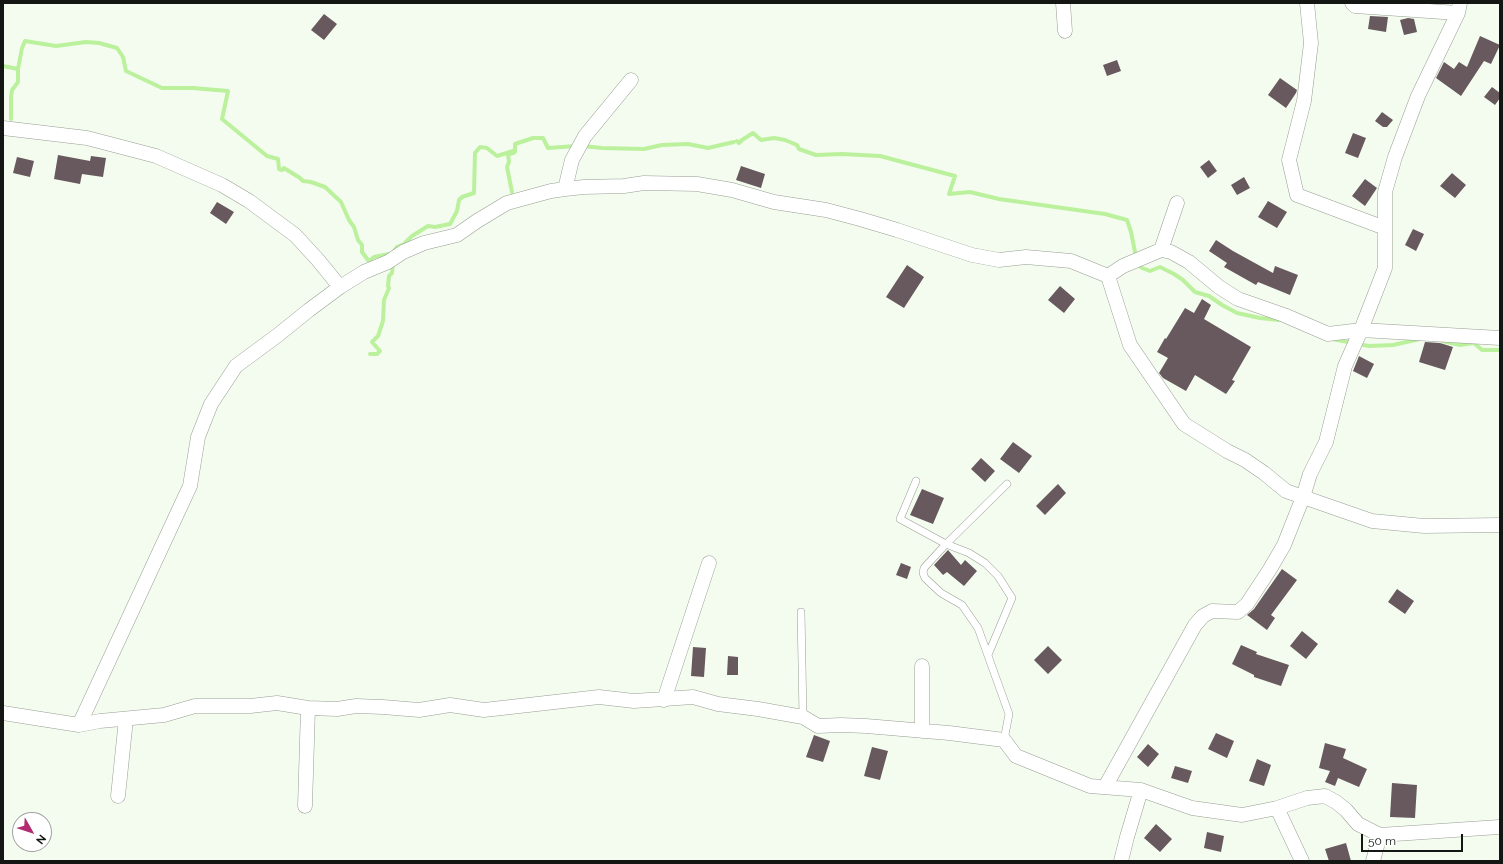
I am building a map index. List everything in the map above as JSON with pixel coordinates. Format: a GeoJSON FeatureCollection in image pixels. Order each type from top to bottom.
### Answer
{"type":"FeatureCollection","features":[{"type":"Feature","properties":{"kind":"street"},"geometry":{"type":"LineString","coordinates":[[1063,3],[1065,31]]}},
{"type":"Feature","properties":{"kind":"street"},"geometry":{"type":"LineString","coordinates":[[1308,3],[1311,43],[1304,101],[1289,160],[1297,195],[1385,228]]}},
{"type":"Feature","properties":{"kind":"street"},"geometry":{"type":"LineString","coordinates":[[1105,787],[1196,625],[1203,616],[1212,611],[1238,612],[1247,604],[1284,545],[1303,497],[1310,474],[1326,442],[1345,366],[1362,330],[1385,268],[1385,192],[1395,157],[1418,96],[1459,8],[1355,6],[1352,3]]}},
{"type":"Feature","properties":{"kind":"street"},"geometry":{"type":"LineString","coordinates":[[565,189],[572,160],[586,136],[631,80]]}},
{"type":"Feature","properties":{"kind":"street"},"geometry":{"type":"LineString","coordinates":[[3,128],[87,138],[118,146],[156,156],[222,185],[249,201],[294,235],[318,260],[340,287]]}},
{"type":"Feature","properties":{"kind":"street"},"geometry":{"type":"LineString","coordinates":[[79,725],[190,486],[198,437],[211,404],[236,366],[340,287],[364,272],[388,262],[403,252],[424,243],[457,235],[507,203],[551,191],[584,187],[624,186],[644,183],[697,184],[732,190],[774,202],[826,210],[898,230],[972,255],[999,260],[1026,257],[1071,261],[1108,276]]}},
{"type":"Feature","properties":{"kind":"street"},"geometry":{"type":"LineString","coordinates":[[1161,250],[1177,202]]}},
{"type":"Feature","properties":{"kind":"street"},"geometry":{"type":"LineString","coordinates":[[1108,276],[1123,266],[1161,250],[1171,252],[1189,262],[1220,287],[1238,299],[1284,315],[1328,334],[1362,330],[1500,338]]}},
{"type":"Feature","properties":{"kind":"street"},"geometry":{"type":"LineString","coordinates":[[1108,276],[1130,345],[1184,424],[1227,451],[1245,460],[1286,491],[1372,521],[1424,526],[1500,525]]}},
{"type":"Feature","properties":{"kind":"street"},"geometry":{"type":"LineString","coordinates":[[664,700],[709,563]]}},
{"type":"Feature","properties":{"kind":"street"},"geometry":{"type":"LineString","coordinates":[[922,666],[922,730]]}},
{"type":"Feature","properties":{"kind":"street"},"geometry":{"type":"LineString","coordinates":[[3,713],[79,725],[164,715],[195,706],[250,706],[277,703],[308,708],[337,709],[356,706],[419,710],[450,705],[484,710],[599,697],[627,701],[664,700],[693,697],[718,704],[803,717],[818,726],[860,725],[922,730],[1004,740],[1016,756],[1090,786],[1141,790],[1192,808],[1242,815],[1277,808],[1307,798],[1325,796],[1346,810],[1358,824],[1380,835],[1499,827]]}},
{"type":"Feature","properties":{"kind":"street"},"geometry":{"type":"LineString","coordinates":[[305,806],[308,708]]}},
{"type":"Feature","properties":{"kind":"street"},"geometry":{"type":"LineString","coordinates":[[118,796],[126,719]]}},
{"type":"Feature","properties":{"kind":"street"},"geometry":{"type":"LineString","coordinates":[[1121,861],[1141,790]]}},
{"type":"Feature","properties":{"kind":"street"},"geometry":{"type":"LineString","coordinates":[[1277,808],[1302,861]]}},
{"type":"Feature","properties":{"kind":"street"},"geometry":{"type":"LineString","coordinates":[[1373,861],[1380,835]]}},
{"type":"Feature","properties":{"kind":"lane"},"geometry":{"type":"LineString","coordinates":[[916,481],[900,519],[985,563],[998,576],[1012,598],[988,655]]}},
{"type":"Feature","properties":{"kind":"lane"},"geometry":{"type":"LineString","coordinates":[[1004,740],[1009,714],[978,628],[962,605],[941,593],[925,578],[922,573],[924,568],[946,544],[1007,484]]}},
{"type":"Feature","properties":{"kind":"lane"},"geometry":{"type":"LineString","coordinates":[[801,612],[803,717]]}},
{"type":"Feature","properties":{"kind":"building"},"geometry":{"type":"Polygon","coordinates":[[[324,14],[337,24],[324,40],[311,30],[324,14]]]}},
{"type":"Feature","properties":{"kind":"building"},"geometry":{"type":"Polygon","coordinates":[[[1370,16],[1388,17],[1386,32],[1368,29],[1370,16]]]}},
{"type":"Feature","properties":{"kind":"building"},"geometry":{"type":"Polygon","coordinates":[[[1408,18],[1414,19],[1417,32],[1404,35],[1400,20],[1408,18]]]}},
{"type":"Feature","properties":{"kind":"building"},"geometry":{"type":"Polygon","coordinates":[[[1480,36],[1500,45],[1491,64],[1484,61],[1461,96],[1436,78],[1444,62],[1454,69],[1459,62],[1467,67],[1480,36]]]}},
{"type":"Feature","properties":{"kind":"building"},"geometry":{"type":"Polygon","coordinates":[[[1117,60],[1121,71],[1107,76],[1103,65],[1117,60]]]}},
{"type":"Feature","properties":{"kind":"building"},"geometry":{"type":"Polygon","coordinates":[[[1280,78],[1297,90],[1286,108],[1268,95],[1280,78]]]}},
{"type":"Feature","properties":{"kind":"building"},"geometry":{"type":"Polygon","coordinates":[[[1492,87],[1500,93],[1500,98],[1495,105],[1484,97],[1492,87]]]}},
{"type":"Feature","properties":{"kind":"building"},"geometry":{"type":"Polygon","coordinates":[[[1382,112],[1393,120],[1387,127],[1383,127],[1375,121],[1382,112]]]}},
{"type":"Feature","properties":{"kind":"building"},"geometry":{"type":"Polygon","coordinates":[[[1353,133],[1366,138],[1358,158],[1345,153],[1353,133]]]}},
{"type":"Feature","properties":{"kind":"building"},"geometry":{"type":"Polygon","coordinates":[[[58,155],[90,161],[91,156],[106,158],[103,177],[82,174],[80,184],[54,179],[58,155]]]}},
{"type":"Feature","properties":{"kind":"building"},"geometry":{"type":"Polygon","coordinates":[[[17,157],[34,161],[30,177],[13,173],[17,157]]]}},
{"type":"Feature","properties":{"kind":"building"},"geometry":{"type":"Polygon","coordinates":[[[1209,160],[1217,171],[1208,178],[1200,167],[1209,160]]]}},
{"type":"Feature","properties":{"kind":"building"},"geometry":{"type":"Polygon","coordinates":[[[741,166],[765,174],[761,188],[736,180],[741,166]]]}},
{"type":"Feature","properties":{"kind":"building"},"geometry":{"type":"Polygon","coordinates":[[[1452,173],[1466,185],[1455,198],[1440,186],[1452,173]]]}},
{"type":"Feature","properties":{"kind":"building"},"geometry":{"type":"Polygon","coordinates":[[[1244,177],[1250,188],[1237,195],[1231,185],[1244,177]]]}},
{"type":"Feature","properties":{"kind":"building"},"geometry":{"type":"Polygon","coordinates":[[[1365,179],[1377,188],[1365,206],[1352,196],[1365,179]]]}},
{"type":"Feature","properties":{"kind":"building"},"geometry":{"type":"Polygon","coordinates":[[[1268,201],[1287,212],[1277,228],[1258,217],[1268,201]]]}},
{"type":"Feature","properties":{"kind":"building"},"geometry":{"type":"Polygon","coordinates":[[[217,202],[234,212],[226,224],[210,213],[217,202]]]}},
{"type":"Feature","properties":{"kind":"building"},"geometry":{"type":"Polygon","coordinates":[[[1413,229],[1424,234],[1416,251],[1405,245],[1413,229]]]}},
{"type":"Feature","properties":{"kind":"building"},"geometry":{"type":"Polygon","coordinates":[[[1216,240],[1273,273],[1275,266],[1298,275],[1290,295],[1258,282],[1256,285],[1224,267],[1227,263],[1209,251],[1216,240]]]}},
{"type":"Feature","properties":{"kind":"building"},"geometry":{"type":"Polygon","coordinates":[[[907,265],[924,277],[904,308],[886,297],[907,265]]]}},
{"type":"Feature","properties":{"kind":"building"},"geometry":{"type":"Polygon","coordinates":[[[1060,286],[1075,299],[1064,313],[1048,300],[1060,286]]]}},
{"type":"Feature","properties":{"kind":"building"},"geometry":{"type":"Polygon","coordinates":[[[1202,299],[1211,305],[1204,319],[1251,347],[1232,380],[1235,381],[1226,394],[1195,375],[1186,391],[1163,378],[1159,373],[1168,358],[1157,352],[1165,338],[1166,339],[1185,308],[1194,313],[1202,299]]]}},
{"type":"Feature","properties":{"kind":"building"},"geometry":{"type":"Polygon","coordinates":[[[1425,342],[1440,343],[1453,347],[1445,370],[1419,362],[1425,342]]]}},
{"type":"Feature","properties":{"kind":"building"},"geometry":{"type":"Polygon","coordinates":[[[1359,356],[1374,364],[1367,378],[1353,371],[1359,356]]]}},
{"type":"Feature","properties":{"kind":"building"},"geometry":{"type":"Polygon","coordinates":[[[1013,442],[1032,456],[1019,473],[1000,459],[1013,442]]]}},
{"type":"Feature","properties":{"kind":"building"},"geometry":{"type":"Polygon","coordinates":[[[981,458],[995,471],[985,482],[971,469],[981,458]]]}},
{"type":"Feature","properties":{"kind":"building"},"geometry":{"type":"Polygon","coordinates":[[[1058,484],[1066,493],[1045,515],[1036,506],[1058,484]]]}},
{"type":"Feature","properties":{"kind":"building"},"geometry":{"type":"Polygon","coordinates":[[[922,489],[944,498],[933,524],[910,515],[922,489]]]}},
{"type":"Feature","properties":{"kind":"building"},"geometry":{"type":"Polygon","coordinates":[[[948,550],[961,565],[965,560],[977,571],[964,586],[947,572],[943,575],[934,565],[948,550]]]}},
{"type":"Feature","properties":{"kind":"building"},"geometry":{"type":"Polygon","coordinates":[[[901,563],[911,567],[907,579],[896,575],[901,563]]]}},
{"type":"Feature","properties":{"kind":"building"},"geometry":{"type":"Polygon","coordinates":[[[1282,569],[1297,580],[1271,615],[1275,618],[1267,630],[1247,615],[1254,609],[1282,569]]]}},
{"type":"Feature","properties":{"kind":"building"},"geometry":{"type":"Polygon","coordinates":[[[1397,589],[1414,601],[1405,614],[1388,602],[1397,589]]]}},
{"type":"Feature","properties":{"kind":"building"},"geometry":{"type":"Polygon","coordinates":[[[1302,631],[1318,644],[1306,659],[1290,646],[1302,631]]]}},
{"type":"Feature","properties":{"kind":"building"},"geometry":{"type":"Polygon","coordinates":[[[1241,645],[1257,652],[1256,654],[1289,665],[1281,686],[1254,677],[1254,675],[1232,664],[1241,645]]]}},
{"type":"Feature","properties":{"kind":"building"},"geometry":{"type":"Polygon","coordinates":[[[1048,646],[1062,660],[1048,674],[1034,660],[1048,646]]]}},
{"type":"Feature","properties":{"kind":"building"},"geometry":{"type":"Polygon","coordinates":[[[693,647],[706,648],[704,677],[691,676],[693,647]]]}},
{"type":"Feature","properties":{"kind":"building"},"geometry":{"type":"Polygon","coordinates":[[[728,656],[738,657],[738,675],[727,675],[728,656]]]}},
{"type":"Feature","properties":{"kind":"building"},"geometry":{"type":"Polygon","coordinates":[[[1216,733],[1234,741],[1227,758],[1208,749],[1216,733]]]}},
{"type":"Feature","properties":{"kind":"building"},"geometry":{"type":"Polygon","coordinates":[[[814,735],[830,741],[823,762],[806,757],[814,735]]]}},
{"type":"Feature","properties":{"kind":"building"},"geometry":{"type":"Polygon","coordinates":[[[1325,743],[1346,749],[1343,758],[1367,769],[1359,787],[1338,778],[1335,786],[1325,782],[1330,771],[1319,768],[1325,743]]]}},
{"type":"Feature","properties":{"kind":"building"},"geometry":{"type":"Polygon","coordinates":[[[1148,744],[1159,754],[1148,767],[1137,757],[1148,744]]]}},
{"type":"Feature","properties":{"kind":"building"},"geometry":{"type":"Polygon","coordinates":[[[872,747],[888,751],[880,780],[864,776],[872,747]]]}},
{"type":"Feature","properties":{"kind":"building"},"geometry":{"type":"Polygon","coordinates":[[[1257,759],[1271,765],[1264,786],[1249,781],[1257,759]]]}},
{"type":"Feature","properties":{"kind":"building"},"geometry":{"type":"Polygon","coordinates":[[[1175,766],[1192,771],[1188,783],[1171,778],[1175,766]]]}},
{"type":"Feature","properties":{"kind":"building"},"geometry":{"type":"Polygon","coordinates":[[[1392,783],[1417,785],[1415,818],[1390,817],[1392,783]]]}},
{"type":"Feature","properties":{"kind":"building"},"geometry":{"type":"Polygon","coordinates":[[[1156,824],[1172,839],[1160,852],[1144,838],[1156,824]]]}},
{"type":"Feature","properties":{"kind":"building"},"geometry":{"type":"Polygon","coordinates":[[[1207,832],[1224,836],[1221,852],[1204,848],[1207,832]]]}},
{"type":"Feature","properties":{"kind":"building"},"geometry":{"type":"Polygon","coordinates":[[[1346,843],[1351,861],[1329,861],[1325,849],[1346,843]]]}},
{"type":"Feature","properties":{"kind":"waterway"},"geometry":{"type":"LineString","coordinates":[[3,66],[18,69],[22,48],[25,41],[56,46],[86,42],[99,43],[117,48],[123,57],[126,71],[162,88],[193,88],[228,91],[222,119],[267,156],[278,159],[279,169],[282,170],[284,168],[303,181],[325,187],[341,202],[349,220],[354,227],[358,240],[362,245],[362,252],[369,261],[374,257],[389,254]]}},
{"type":"Feature","properties":{"kind":"waterway"},"geometry":{"type":"LineString","coordinates":[[11,119],[11,97],[12,90],[18,82],[18,69]]}},
{"type":"Feature","properties":{"kind":"waterway"},"geometry":{"type":"LineString","coordinates":[[737,141],[739,143],[753,133],[761,140],[774,138],[785,140],[797,145],[799,149],[816,155],[842,154],[880,156],[955,176],[949,194],[970,192],[999,199],[1105,214],[1127,220],[1136,257]]}},
{"type":"Feature","properties":{"kind":"waterway"},"geometry":{"type":"LineString","coordinates":[[512,192],[507,167],[509,162],[508,155],[515,152],[515,144],[533,138],[543,138],[548,148],[576,146]]}},
{"type":"Feature","properties":{"kind":"waterway"},"geometry":{"type":"LineString","coordinates":[[583,146],[644,149],[662,145],[688,144],[708,148],[734,142]]}},
{"type":"Feature","properties":{"kind":"waterway"},"geometry":{"type":"LineString","coordinates":[[394,251],[397,247],[404,244],[412,236],[428,226],[435,227],[450,224],[457,211],[459,200],[462,197],[474,193],[475,153],[480,147],[487,148],[497,156],[513,151],[514,153]]}},
{"type":"Feature","properties":{"kind":"waterway"},"geometry":{"type":"LineString","coordinates":[[370,354],[377,354],[380,351],[372,342],[378,336],[383,321],[384,300],[389,288],[389,276],[392,273],[393,262]]}},
{"type":"Feature","properties":{"kind":"waterway"},"geometry":{"type":"LineString","coordinates":[[1138,265],[1150,271],[1160,267],[1183,280],[1195,292],[1209,296],[1237,313],[1279,320]]}},
{"type":"Feature","properties":{"kind":"waterway"},"geometry":{"type":"LineString","coordinates":[[1332,339],[1369,346],[1393,345],[1420,339]]}},
{"type":"Feature","properties":{"kind":"waterway"},"geometry":{"type":"LineString","coordinates":[[1442,341],[1460,345],[1474,343],[1482,350],[1500,350]]}}]}
